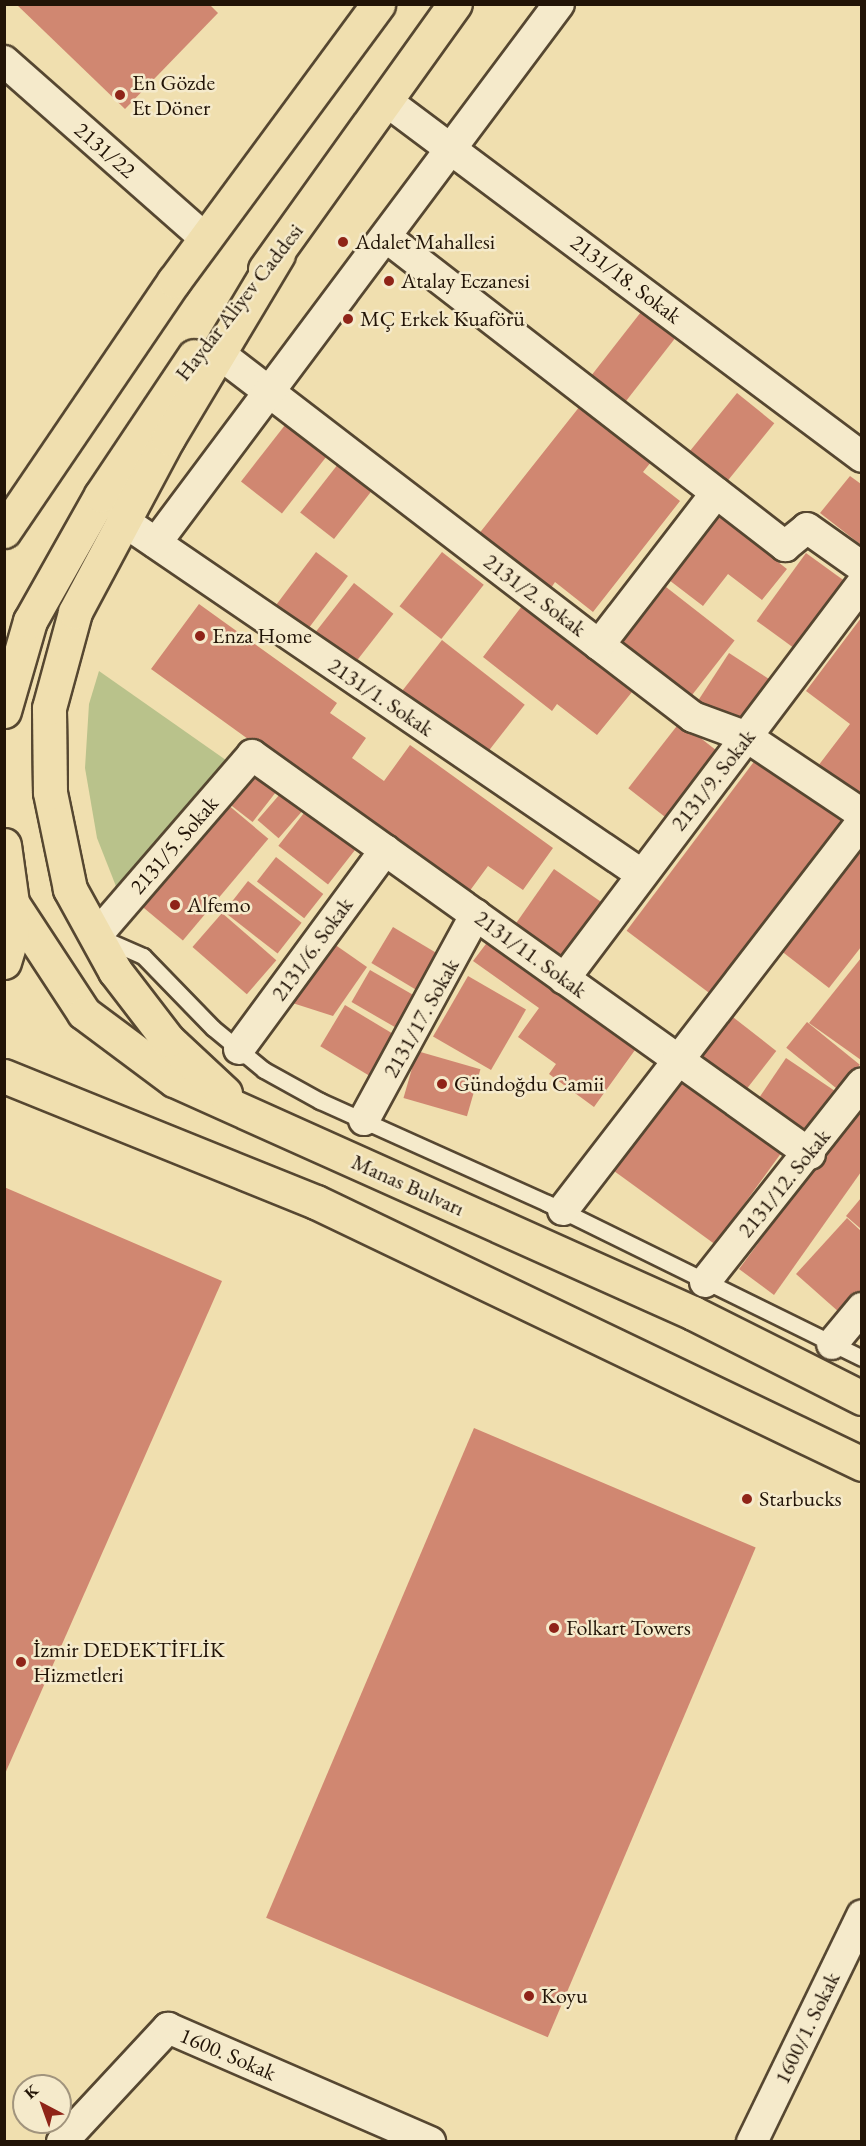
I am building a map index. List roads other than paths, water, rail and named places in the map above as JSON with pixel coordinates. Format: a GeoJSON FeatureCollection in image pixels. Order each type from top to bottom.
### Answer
{"type":"FeatureCollection","features":[{"type":"Feature","properties":{"kind":"main road"},"geometry":{"type":"LineString","coordinates":[[4,531],[205,238],[378,4]]}},
{"type":"Feature","properties":{"kind":"main road","name":"Haydar Aliyev Caddesi"},"geometry":{"type":"LineString","coordinates":[[4,711],[30,621],[101,495],[204,341],[278,254],[389,103],[455,4]]}},
{"type":"Feature","properties":{"kind":"main road"},"geometry":{"type":"LineString","coordinates":[[244,1110],[168,1040],[96,936],[70,889],[50,792],[49,708],[75,612],[122,520],[221,355],[278,254]]}},
{"type":"Feature","properties":{"kind":"main road"},"geometry":{"type":"LineString","coordinates":[[4,845],[12,936],[4,962]]}},
{"type":"Feature","properties":{"kind":"main road","name":"Manas Bulvarı"},"geometry":{"type":"LineString","coordinates":[[8,892],[84,1013],[174,1080],[693,1313],[861,1398]]}},
{"type":"Feature","properties":{"kind":"main road"},"geometry":{"type":"LineString","coordinates":[[4,1076],[316,1203],[861,1464]]}},
{"type":"Feature","properties":{"kind":"street"},"geometry":{"type":"LineString","coordinates":[[156,543],[559,4]]}},
{"type":"Feature","properties":{"kind":"street","name":"2131/22"},"geometry":{"type":"LineString","coordinates":[[4,62],[205,238]]}},
{"type":"Feature","properties":{"kind":"street","name":"2131/18. Sokak"},"geometry":{"type":"LineString","coordinates":[[389,103],[452,148],[861,457]]}},
{"type":"Feature","properties":{"kind":"street"},"geometry":{"type":"LineString","coordinates":[[386,237],[785,546],[807,528],[861,567]]}},
{"type":"Feature","properties":{"kind":"street","name":"2131/2. Sokak"},"geometry":{"type":"LineString","coordinates":[[221,355],[693,717],[747,737],[861,814]]}},
{"type":"Feature","properties":{"kind":"street"},"geometry":{"type":"LineString","coordinates":[[599,645],[716,493]]}},
{"type":"Feature","properties":{"kind":"street","name":"2131/1. Sokak"},"geometry":{"type":"LineString","coordinates":[[122,520],[640,874]]}},
{"type":"Feature","properties":{"kind":"street","name":"2131/9. Sokak"},"geometry":{"type":"LineString","coordinates":[[564,979],[640,874],[747,737],[861,583]]}},
{"type":"Feature","properties":{"kind":"street","name":"2131/5. Sokak"},"geometry":{"type":"LineString","coordinates":[[96,936],[252,755]]}},
{"type":"Feature","properties":{"kind":"street","name":"2131/11. Sokak"},"geometry":{"type":"LineString","coordinates":[[252,755],[810,1154]]}},
{"type":"Feature","properties":{"kind":"street"},"geometry":{"type":"LineString","coordinates":[[562,1210],[861,822]]}},
{"type":"Feature","properties":{"kind":"street","name":"2131/6. Sokak"},"geometry":{"type":"LineString","coordinates":[[239,1049],[385,850]]}},
{"type":"Feature","properties":{"kind":"street","name":"2131/17. Sokak"},"geometry":{"type":"LineString","coordinates":[[364,1120],[476,914]]}},
{"type":"Feature","properties":{"kind":"street","name":"2131/12. Sokak"},"geometry":{"type":"LineString","coordinates":[[705,1282],[810,1154],[861,1083]]}},
{"type":"Feature","properties":{"kind":"street"},"geometry":{"type":"LineString","coordinates":[[832,1344],[861,1308]]}},
{"type":"Feature","properties":{"kind":"street","name":"1600/1. Sokak"},"geometry":{"type":"LineString","coordinates":[[752,2142],[861,1915]]}},
{"type":"Feature","properties":{"kind":"street","name":"1600. Sokak"},"geometry":{"type":"LineString","coordinates":[[62,2142],[168,2028],[430,2142]]}},
{"type":"Feature","properties":{"kind":"lane"},"geometry":{"type":"LineString","coordinates":[[96,936],[143,956],[239,1049],[273,1075],[364,1120],[562,1210],[861,1358]]}},
{"type":"Feature","properties":{"kind":"place","name":"En Gözde Et Döner"},"geometry":{"type":"Point","coordinates":[120,95]}},
{"type":"Feature","properties":{"kind":"place","name":"Adalet Mahallesi"},"geometry":{"type":"Point","coordinates":[343,242]}},
{"type":"Feature","properties":{"kind":"place","name":"Atalay Eczanesi"},"geometry":{"type":"Point","coordinates":[389,281]}},
{"type":"Feature","properties":{"kind":"place","name":"MÇ Erkek Kuaförü"},"geometry":{"type":"Point","coordinates":[348,319]}},
{"type":"Feature","properties":{"kind":"place","name":"Enza Home"},"geometry":{"type":"Point","coordinates":[200,636]}},
{"type":"Feature","properties":{"kind":"place","name":"Alfemo"},"geometry":{"type":"Point","coordinates":[175,905]}},
{"type":"Feature","properties":{"kind":"place","name":"Gündoğdu Camii"},"geometry":{"type":"Point","coordinates":[442,1084]}},
{"type":"Feature","properties":{"kind":"place","name":"Starbucks"},"geometry":{"type":"Point","coordinates":[747,1499]}},
{"type":"Feature","properties":{"kind":"place","name":"Folkart Towers"},"geometry":{"type":"Point","coordinates":[554,1628]}},
{"type":"Feature","properties":{"kind":"place","name":"İzmir DEDEKTİFLİK Hizmetleri"},"geometry":{"type":"Point","coordinates":[21,1662]}},
{"type":"Feature","properties":{"kind":"place","name":"Koyu"},"geometry":{"type":"Point","coordinates":[529,1996]}}]}
